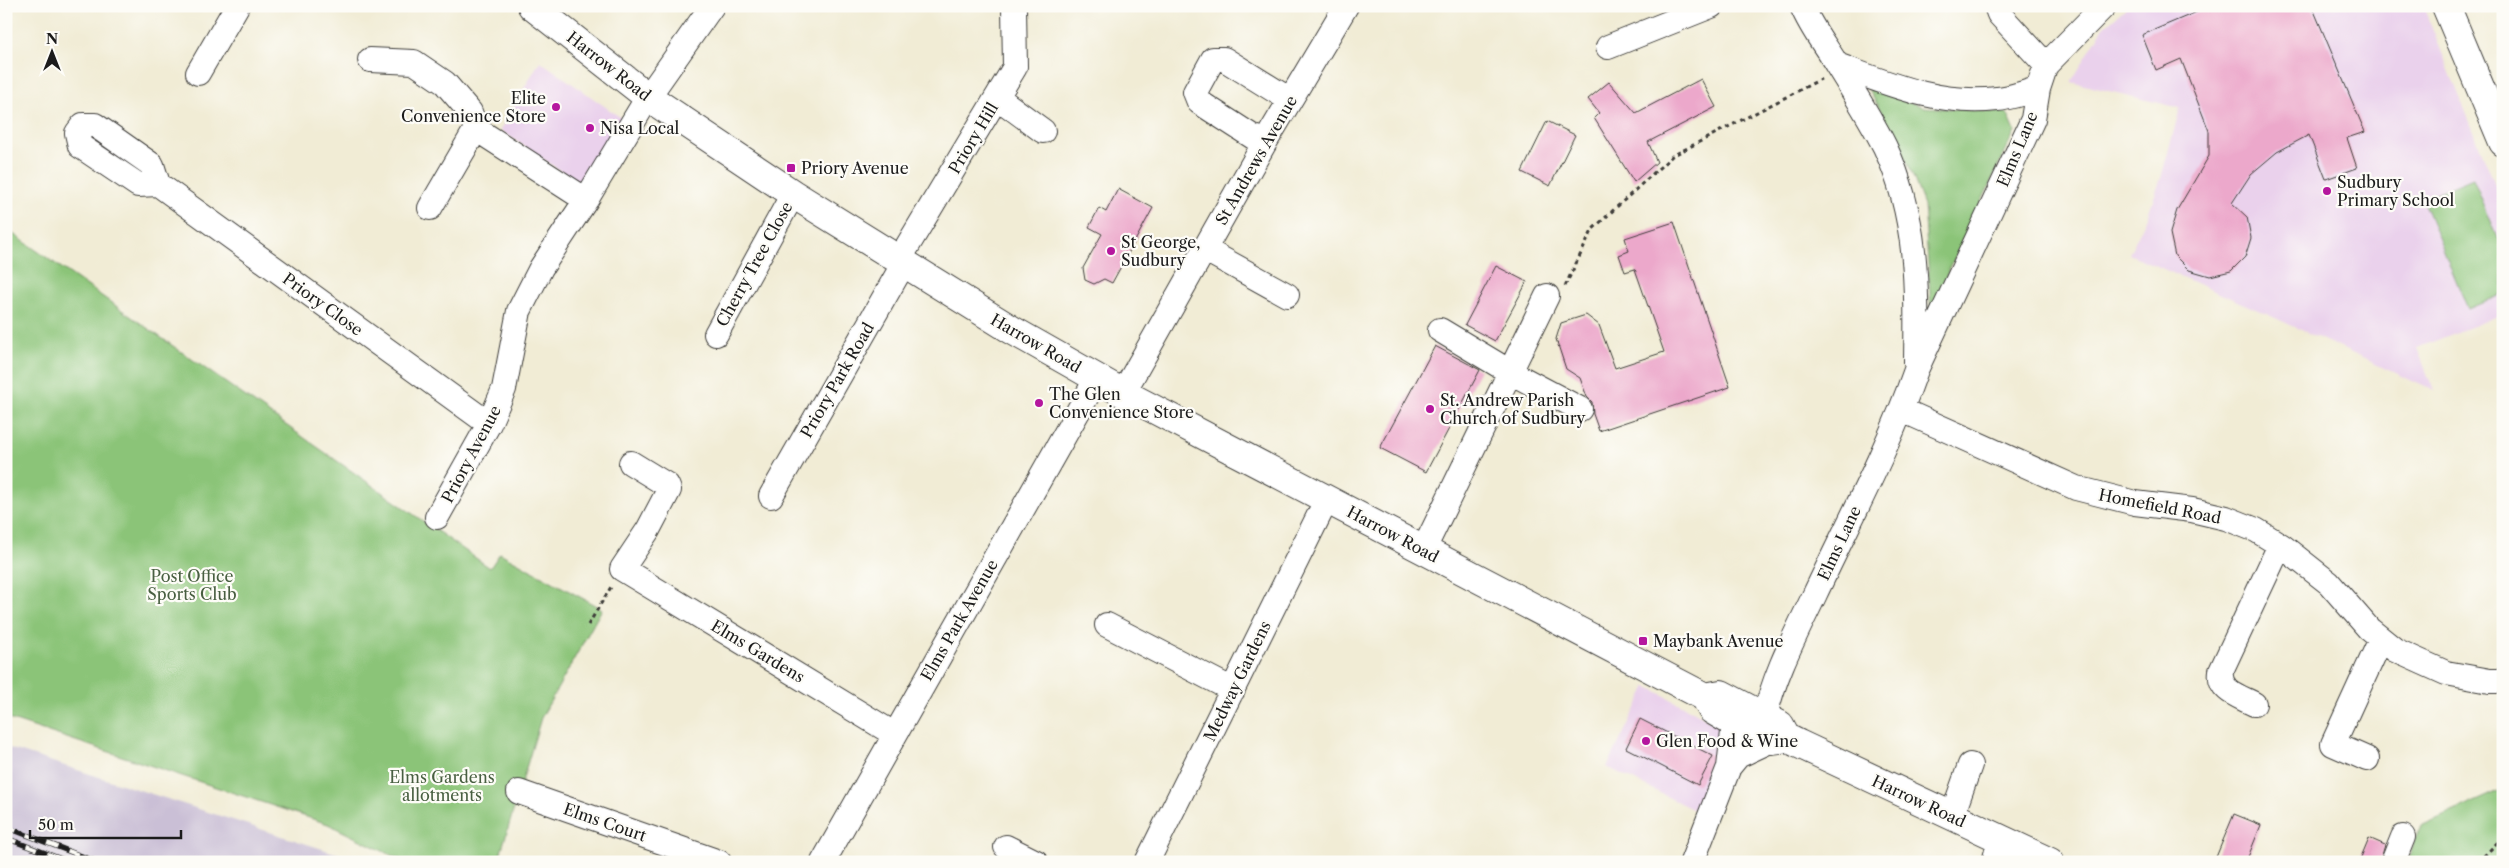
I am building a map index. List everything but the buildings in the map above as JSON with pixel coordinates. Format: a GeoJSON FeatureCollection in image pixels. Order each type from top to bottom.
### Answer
{"type":"FeatureCollection","features":[{"type":"Feature","properties":{"kind":"main road","name":"Harrow Road"},"geometry":{"type":"LineString","coordinates":[[532,6],[648,97],[792,194],[1097,378],[1705,697],[1712,710],[1734,722],[1775,732]]}},
{"type":"Feature","properties":{"kind":"main road"},"geometry":{"type":"LineString","coordinates":[[2446,6],[2503,142]]}},
{"type":"Feature","properties":{"kind":"main road","name":"Harrow Road"},"geometry":{"type":"LineString","coordinates":[[1705,697],[1721,694],[1775,732],[1952,816],[1997,851],[2050,862]]}},
{"type":"Feature","properties":{"kind":"street"},"geometry":{"type":"LineString","coordinates":[[198,73],[237,6]]}},
{"type":"Feature","properties":{"kind":"street","name":"Priory Avenue"},"geometry":{"type":"LineString","coordinates":[[438,517],[489,424],[504,389],[519,311],[541,268],[586,200],[648,97],[712,6]]}},
{"type":"Feature","properties":{"kind":"street","name":"Priory Hill"},"geometry":{"type":"LineString","coordinates":[[901,261],[1015,66],[1014,6]]}},
{"type":"Feature","properties":{"kind":"street","name":"St Andrews Avenue"},"geometry":{"type":"LineString","coordinates":[[1123,393],[1264,144],[1346,6]]}},
{"type":"Feature","properties":{"kind":"street"},"geometry":{"type":"LineString","coordinates":[[1608,47],[1711,6]]}},
{"type":"Feature","properties":{"kind":"street","name":"Elms Lane"},"geometry":{"type":"LineString","coordinates":[[1802,6],[1808,22],[1837,65],[1885,147],[1907,204],[1917,274],[1916,370]]}},
{"type":"Feature","properties":{"kind":"street"},"geometry":{"type":"LineString","coordinates":[[1996,6],[1999,14],[2046,64]]}},
{"type":"Feature","properties":{"kind":"street"},"geometry":{"type":"LineString","coordinates":[[2038,89],[2046,64],[2104,6]]}},
{"type":"Feature","properties":{"kind":"street"},"geometry":{"type":"LineString","coordinates":[[1264,144],[1199,102],[1195,92],[1213,60],[1224,59],[1290,100]]}},
{"type":"Feature","properties":{"kind":"street"},"geometry":{"type":"LineString","coordinates":[[370,60],[414,62],[445,83],[470,112],[476,129],[586,200]]}},
{"type":"Feature","properties":{"kind":"street","name":"Elms Lane"},"geometry":{"type":"LineString","coordinates":[[1775,732],[1774,684],[1902,410],[1916,370],[2033,119],[2038,89],[1998,99],[1956,99],[1919,94],[1837,65]]}},
{"type":"Feature","properties":{"kind":"street"},"geometry":{"type":"LineString","coordinates":[[997,97],[1042,131]]}},
{"type":"Feature","properties":{"kind":"street"},"geometry":{"type":"LineString","coordinates":[[430,208],[476,129]]}},
{"type":"Feature","properties":{"kind":"street","name":"Priory Close"},"geometry":{"type":"LineString","coordinates":[[158,184],[489,424]]}},
{"type":"Feature","properties":{"kind":"street","name":"Cherry Tree Close"},"geometry":{"type":"LineString","coordinates":[[716,334],[792,194]]}},
{"type":"Feature","properties":{"kind":"street"},"geometry":{"type":"LineString","coordinates":[[1204,249],[1287,295]]}},
{"type":"Feature","properties":{"kind":"street","name":"Priory Park Road"},"geometry":{"type":"LineString","coordinates":[[771,496],[901,261]]}},
{"type":"Feature","properties":{"kind":"street"},"geometry":{"type":"LineString","coordinates":[[1423,550],[1547,296]]}},
{"type":"Feature","properties":{"kind":"street"},"geometry":{"type":"LineString","coordinates":[[1440,330],[1510,372],[1580,409]]}},
{"type":"Feature","properties":{"kind":"street","name":"Elms Park Avenue"},"geometry":{"type":"LineString","coordinates":[[823,862],[1097,378]]}},
{"type":"Feature","properties":{"kind":"street","name":"Homefield Road"},"geometry":{"type":"LineString","coordinates":[[1902,410],[2076,488],[2135,503],[2192,510],[2226,518],[2256,530],[2280,545],[2329,583],[2369,629],[2395,650],[2446,673],[2490,681],[2503,681]]}},
{"type":"Feature","properties":{"kind":"street"},"geometry":{"type":"LineString","coordinates":[[622,569],[648,530],[669,490],[666,485],[631,462]]}},
{"type":"Feature","properties":{"kind":"street","name":"Medway Gardens"},"geometry":{"type":"LineString","coordinates":[[1147,862],[1327,499]]}},
{"type":"Feature","properties":{"kind":"street"},"geometry":{"type":"LineString","coordinates":[[2254,704],[2222,687],[2219,680],[2280,545]]}},
{"type":"Feature","properties":{"kind":"street","name":"Elms Gardens"},"geometry":{"type":"LineString","coordinates":[[622,569],[894,734]]}},
{"type":"Feature","properties":{"kind":"street"},"geometry":{"type":"LineString","coordinates":[[1107,625],[1233,690]]}},
{"type":"Feature","properties":{"kind":"street"},"geometry":{"type":"LineString","coordinates":[[2367,759],[2333,744],[2381,639]]}},
{"type":"Feature","properties":{"kind":"street"},"geometry":{"type":"LineString","coordinates":[[1692,862],[1729,767],[1734,722]]}},
{"type":"Feature","properties":{"kind":"street"},"geometry":{"type":"LineString","coordinates":[[1729,767],[1738,756],[1775,732]]}},
{"type":"Feature","properties":{"kind":"street"},"geometry":{"type":"LineString","coordinates":[[1952,816],[1970,765]]}},
{"type":"Feature","properties":{"kind":"street","name":"Elms Court"},"geometry":{"type":"LineString","coordinates":[[519,792],[719,862]]}},
{"type":"Feature","properties":{"kind":"street"},"geometry":{"type":"LineString","coordinates":[[2393,862],[2403,837]]}},
{"type":"Feature","properties":{"kind":"street"},"geometry":{"type":"LineString","coordinates":[[1006,848],[1036,862]]}},
{"type":"Feature","properties":{"kind":"path"},"geometry":{"type":"LineString","coordinates":[[1547,296],[1564,288],[1593,229],[1672,156],[1819,80],[1837,65]]}},
{"type":"Feature","properties":{"kind":"path"},"geometry":{"type":"LineString","coordinates":[[588,625],[622,569]]}},
{"type":"Feature","properties":{"kind":"path"},"geometry":{"type":"LineString","coordinates":[[2478,862],[2503,837]]}},
{"type":"Feature","properties":{"kind":"shaded area","name":"Sudbury Primary School"},"geometry":{"type":"Polygon","coordinates":[[[2128,6],[2423,6],[2503,204],[2503,314],[2417,348],[2434,391],[2260,311],[2129,254],[2147,217],[2161,178],[2180,108],[2071,82],[2104,27],[2128,6]]]}},
{"type":"Feature","properties":{"kind":"shaded area"},"geometry":{"type":"Polygon","coordinates":[[[540,61],[627,122],[586,188],[500,130],[540,61]]]}},
{"type":"Feature","properties":{"kind":"shaded area"},"geometry":{"type":"Polygon","coordinates":[[[1647,686],[1718,725],[1722,736],[1719,755],[1696,811],[1607,767],[1647,686]]]}},
{"type":"Feature","properties":{"kind":"shaded area"},"geometry":{"type":"Polygon","coordinates":[[[6,747],[363,862],[6,862],[6,747]]]}},
{"type":"Feature","properties":{"kind":"green space"},"geometry":{"type":"Polygon","coordinates":[[[1868,88],[1924,107],[2007,113],[2015,131],[1931,308],[1924,205],[1905,156],[1868,88]]]}},
{"type":"Feature","properties":{"kind":"green space"},"geometry":{"type":"Polygon","coordinates":[[[2473,178],[2503,250],[2503,294],[2468,309],[2422,199],[2473,178]]]}},
{"type":"Feature","properties":{"kind":"green space","name":"Post Office Sports Club"},"geometry":{"type":"Polygon","coordinates":[[[6,229],[490,568],[500,553],[602,609],[541,718],[498,862],[405,862],[328,824],[6,718],[6,229]]]}},
{"type":"Feature","properties":{"kind":"green space"},"geometry":{"type":"Polygon","coordinates":[[[2503,789],[2503,862],[2407,862],[2421,826],[2503,789]]]}},
{"type":"Feature","properties":{"kind":"railway"},"geometry":{"type":"LineString","coordinates":[[6,827],[97,862]]}},
{"type":"Feature","properties":{"kind":"railway"},"geometry":{"type":"LineString","coordinates":[[6,838],[69,862]]}},
{"type":"Feature","properties":{"kind":"place","name":"Elite Convenience Store"},"geometry":{"type":"Point","coordinates":[556,107]}},
{"type":"Feature","properties":{"kind":"place","name":"Nisa Local"},"geometry":{"type":"Point","coordinates":[590,128]}},
{"type":"Feature","properties":{"kind":"place","name":"Priory Avenue"},"geometry":{"type":"Point","coordinates":[791,168]}},
{"type":"Feature","properties":{"kind":"place","name":"Sudbury Primary School"},"geometry":{"type":"Point","coordinates":[2327,191]}},
{"type":"Feature","properties":{"kind":"place","name":"St George, Sudbury"},"geometry":{"type":"Point","coordinates":[1111,251]}},
{"type":"Feature","properties":{"kind":"place","name":"The Glen Convenience Store"},"geometry":{"type":"Point","coordinates":[1039,403]}},
{"type":"Feature","properties":{"kind":"place","name":"St. Andrew Parish Church of Sudbury"},"geometry":{"type":"Point","coordinates":[1430,409]}},
{"type":"Feature","properties":{"kind":"place","name":"Maybank Avenue"},"geometry":{"type":"Point","coordinates":[1643,641]}},
{"type":"Feature","properties":{"kind":"place","name":"Glen Food & Wine"},"geometry":{"type":"Point","coordinates":[1646,741]}},
{"type":"Feature","properties":{"kind":"park label","name":"Elms Gardens allotments"},"geometry":{"type":"Point","coordinates":[442,786]}}]}
